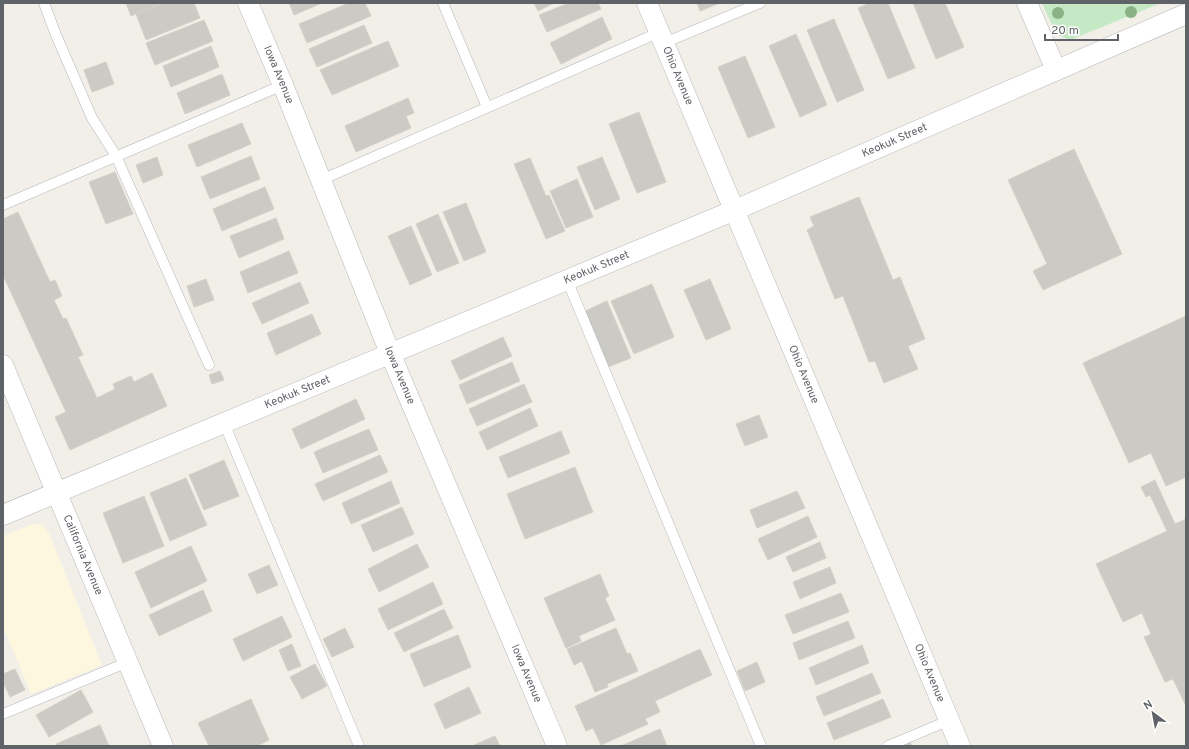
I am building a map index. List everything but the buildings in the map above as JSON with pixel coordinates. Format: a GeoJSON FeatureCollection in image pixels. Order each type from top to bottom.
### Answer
{"type":"FeatureCollection","features":[{"type":"Feature","properties":{"kind":"street","name":"Iowa Avenue"},"geometry":{"type":"LineString","coordinates":[[248,3],[283,85],[390,353],[557,746]]}},
{"type":"Feature","properties":{"kind":"street","name":"Ohio Avenue"},"geometry":{"type":"LineString","coordinates":[[647,3],[960,746]]}},
{"type":"Feature","properties":{"kind":"street"},"geometry":{"type":"LineString","coordinates":[[1028,3],[1056,70]]}},
{"type":"Feature","properties":{"kind":"street","name":"Keokuk Street"},"geometry":{"type":"LineString","coordinates":[[3,515],[734,210],[1186,14]]}},
{"type":"Feature","properties":{"kind":"street","name":"California Avenue"},"geometry":{"type":"LineString","coordinates":[[3,365],[163,746]]}},
{"type":"Feature","properties":{"kind":"lane"},"geometry":{"type":"LineString","coordinates":[[44,3],[56,35],[92,118],[116,156],[209,365]]}},
{"type":"Feature","properties":{"kind":"lane"},"geometry":{"type":"LineString","coordinates":[[444,3],[487,107]]}},
{"type":"Feature","properties":{"kind":"lane"},"geometry":{"type":"LineString","coordinates":[[321,180],[487,107],[662,38],[760,3]]}},
{"type":"Feature","properties":{"kind":"lane"},"geometry":{"type":"LineString","coordinates":[[3,205],[283,85]]}},
{"type":"Feature","properties":{"kind":"lane"},"geometry":{"type":"LineString","coordinates":[[567,280],[761,746]]}},
{"type":"Feature","properties":{"kind":"lane"},"geometry":{"type":"LineString","coordinates":[[224,423],[359,746]]}},
{"type":"Feature","properties":{"kind":"lane"},"geometry":{"type":"LineString","coordinates":[[3,714],[128,662]]}},
{"type":"Feature","properties":{"kind":"lane"},"geometry":{"type":"LineString","coordinates":[[888,746],[950,720]]}},
{"type":"Feature","properties":{"kind":"shaded area"},"geometry":{"type":"Polygon","coordinates":[[[33,524],[43,525],[49,533],[102,665],[31,694],[3,627],[3,536],[33,524]]]}},
{"type":"Feature","properties":{"kind":"green space"},"geometry":{"type":"Polygon","coordinates":[[[1042,3],[1161,3],[1070,40],[1058,35],[1042,3]]]}}]}
